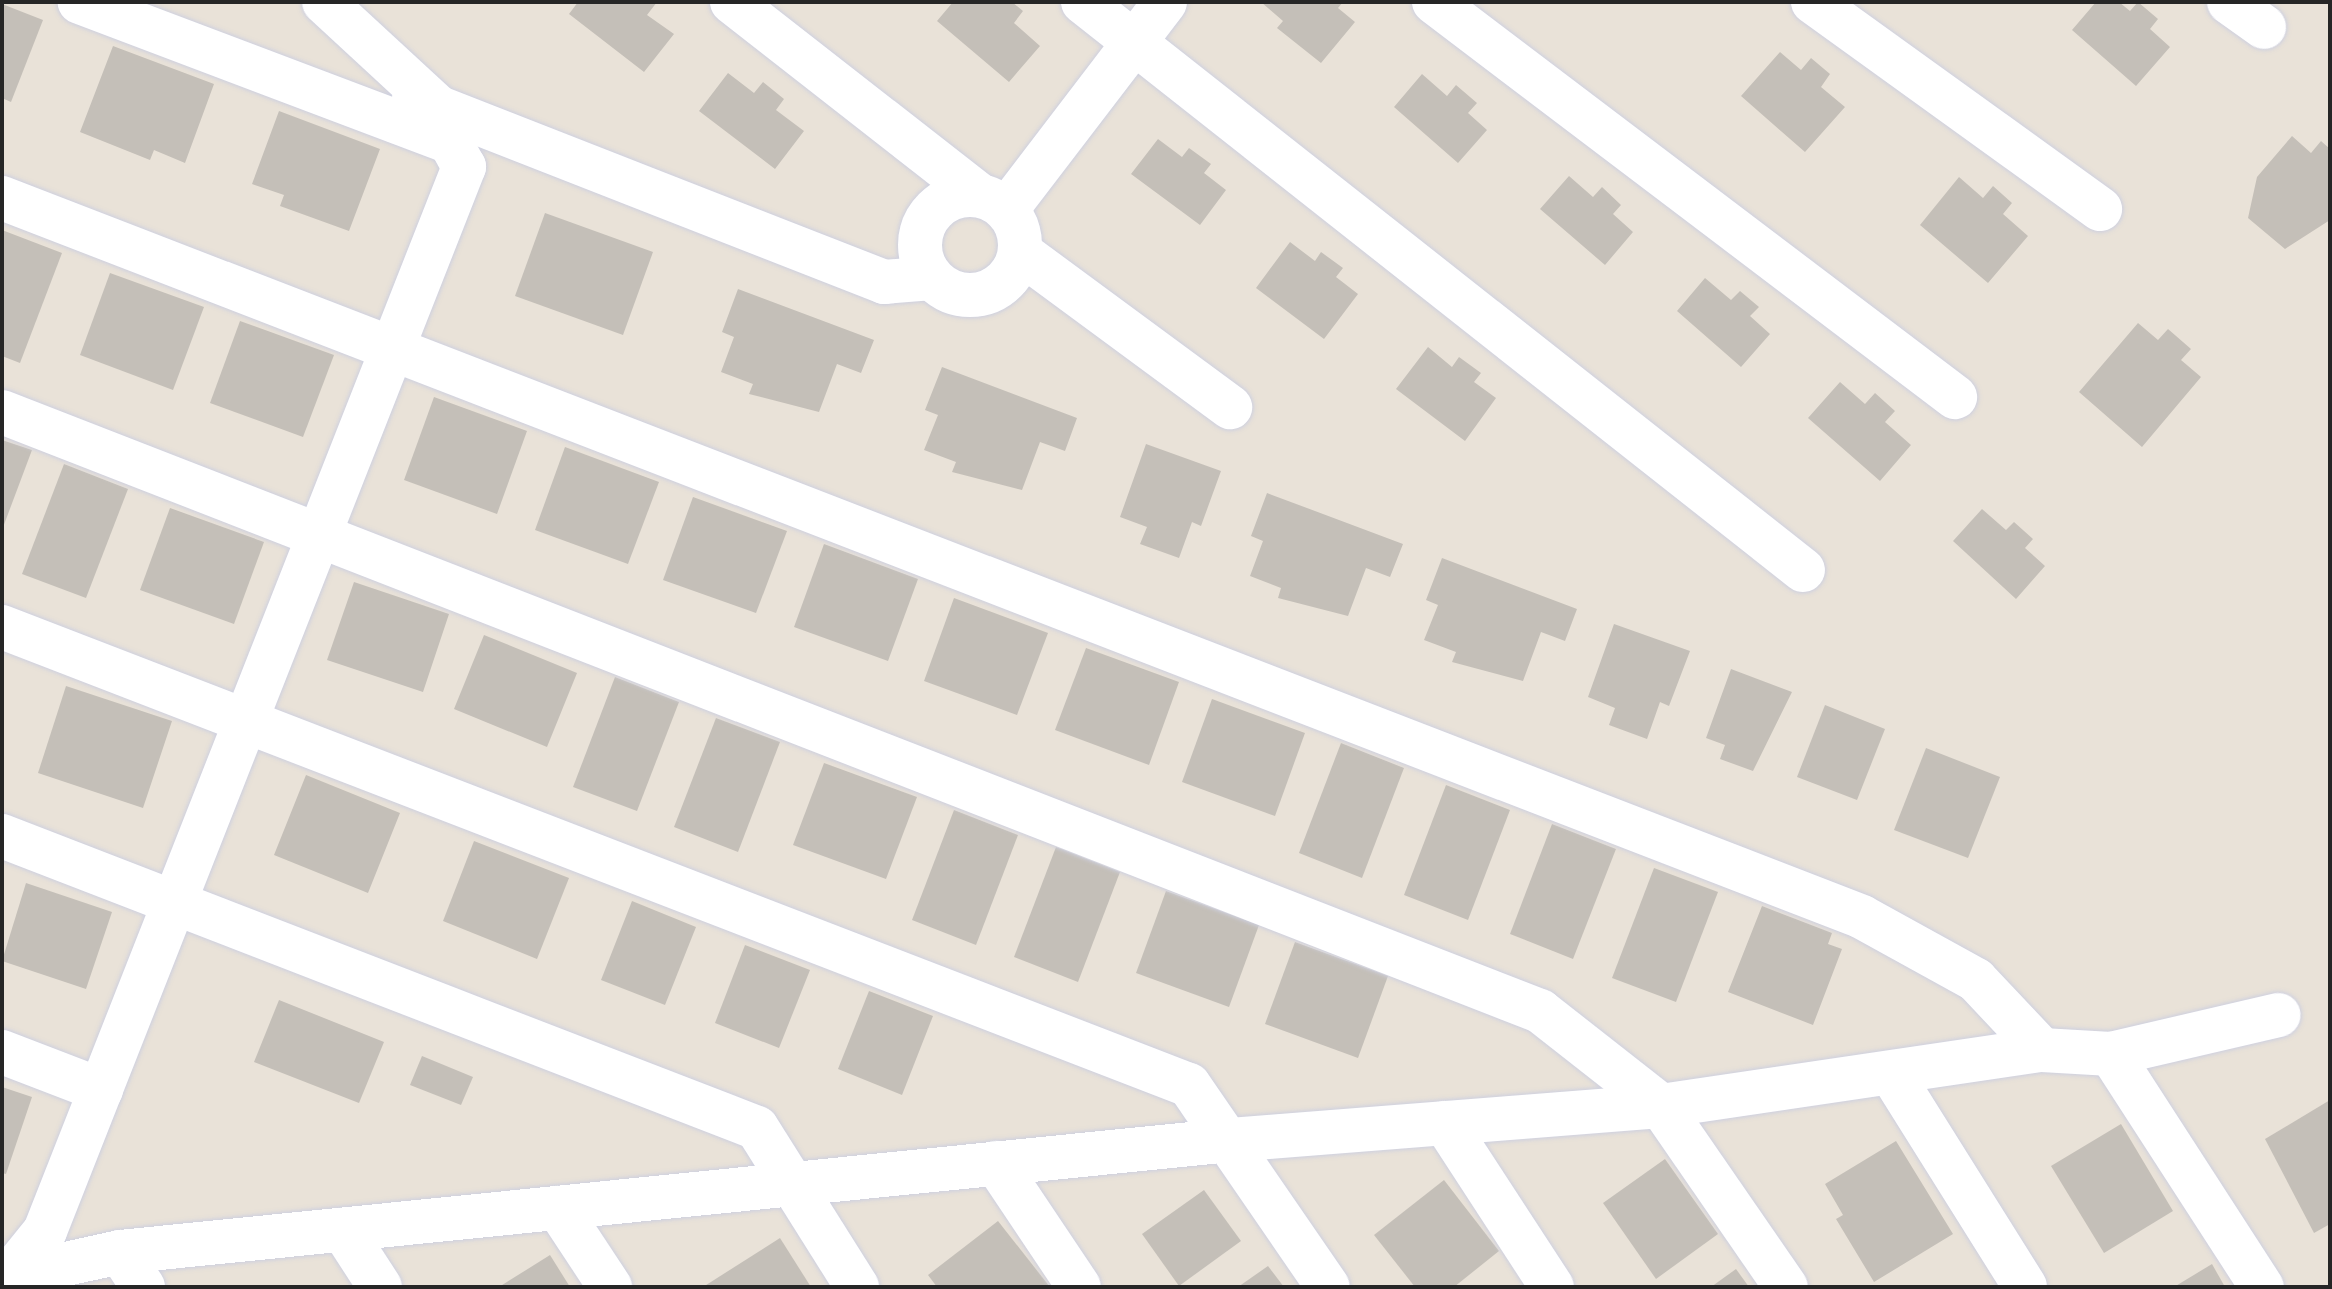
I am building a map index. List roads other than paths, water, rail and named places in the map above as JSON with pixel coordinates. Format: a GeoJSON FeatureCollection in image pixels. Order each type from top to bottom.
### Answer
{"type":"FeatureCollection","features":[{"type":"Feature","properties":{"kind":"street"},"geometry":{"type":"LineString","coordinates":[[5,1274],[45,1231],[464,167],[450,142],[80,2]]}},
{"type":"Feature","properties":{"kind":"street"},"geometry":{"type":"LineString","coordinates":[[165,2],[884,282],[932,278],[976,295],[1006,281],[1021,253]]}},
{"type":"Feature","properties":{"kind":"street"},"geometry":{"type":"LineString","coordinates":[[324,2],[439,108]]}},
{"type":"Feature","properties":{"kind":"street"},"geometry":{"type":"LineString","coordinates":[[732,2],[993,202],[1021,253],[1230,407]]}},
{"type":"Feature","properties":{"kind":"street"},"geometry":{"type":"LineString","coordinates":[[1083,2],[1803,570]]}},
{"type":"Feature","properties":{"kind":"street"},"geometry":{"type":"LineString","coordinates":[[993,202],[1165,2]]}},
{"type":"Feature","properties":{"kind":"street"},"geometry":{"type":"LineString","coordinates":[[1434,2],[1955,397]]}},
{"type":"Feature","properties":{"kind":"street"},"geometry":{"type":"LineString","coordinates":[[1813,2],[2100,209]]}},
{"type":"Feature","properties":{"kind":"street"},"geometry":{"type":"LineString","coordinates":[[2229,2],[2264,27]]}},
{"type":"Feature","properties":{"kind":"street"},"geometry":{"type":"LineString","coordinates":[[2,198],[1862,917],[1976,980],[2042,1050]]}},
{"type":"Feature","properties":{"kind":"street"},"geometry":{"type":"LineString","coordinates":[[932,278],[920,250],[926,220],[949,199],[993,202]]}},
{"type":"Feature","properties":{"kind":"street"},"geometry":{"type":"LineString","coordinates":[[2,412],[1540,1011],[1661,1106],[1786,1287]]}},
{"type":"Feature","properties":{"kind":"street"},"geometry":{"type":"LineString","coordinates":[[2,627],[1189,1085],[1230,1140],[1328,1287]]}},
{"type":"Feature","properties":{"kind":"street"},"geometry":{"type":"LineString","coordinates":[[2,836],[757,1128],[857,1287]]}},
{"type":"Feature","properties":{"kind":"street"},"geometry":{"type":"LineString","coordinates":[[5,1274],[132,1269],[343,1230],[996,1163],[1230,1140],[1661,1106],[2042,1050],[2111,1054],[2279,1015]]}},
{"type":"Feature","properties":{"kind":"street"},"geometry":{"type":"LineString","coordinates":[[2,1052],[101,1090]]}},
{"type":"Feature","properties":{"kind":"street"},"geometry":{"type":"LineString","coordinates":[[2111,1054],[2262,1287]]}},
{"type":"Feature","properties":{"kind":"street"},"geometry":{"type":"LineString","coordinates":[[1891,1073],[2025,1287]]}},
{"type":"Feature","properties":{"kind":"street"},"geometry":{"type":"LineString","coordinates":[[1445,1123],[1552,1287]]}},
{"type":"Feature","properties":{"kind":"street"},"geometry":{"type":"LineString","coordinates":[[996,1163],[1079,1287]]}},
{"type":"Feature","properties":{"kind":"street"},"geometry":{"type":"LineString","coordinates":[[558,1208],[610,1287]]}},
{"type":"Feature","properties":{"kind":"street"},"geometry":{"type":"LineString","coordinates":[[343,1230],[380,1287]]}}]}
